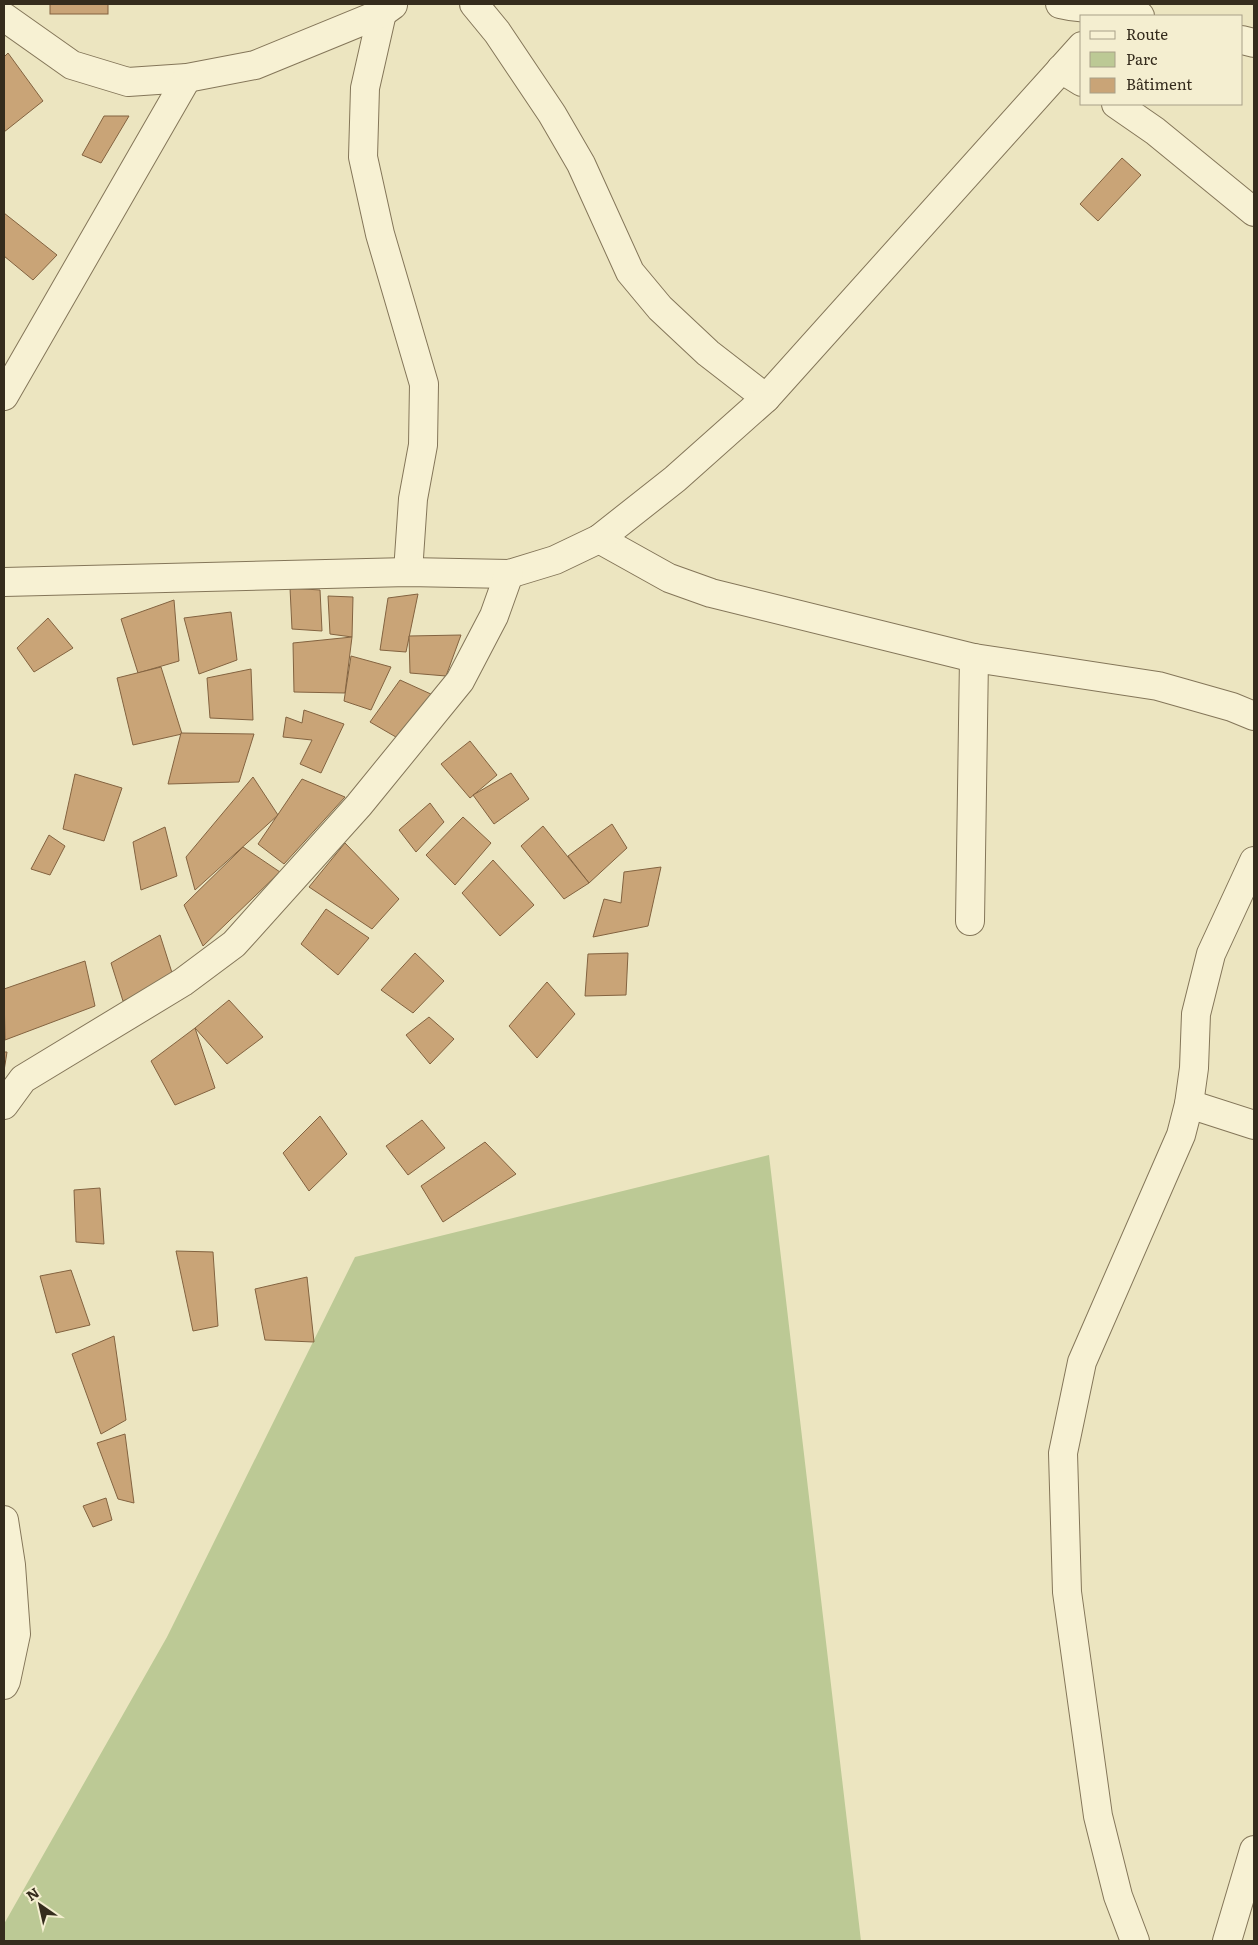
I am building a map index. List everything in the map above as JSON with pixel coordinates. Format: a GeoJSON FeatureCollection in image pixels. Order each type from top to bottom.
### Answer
{"type":"FeatureCollection","features":[{"type":"Feature","properties":{"kind":"street"},"geometry":{"type":"LineString","coordinates":[[474,4],[497,32],[552,114],[581,164],[630,272],[660,308],[708,353],[766,398]]}},
{"type":"Feature","properties":{"kind":"street"},"geometry":{"type":"LineString","coordinates":[[1060,4],[1122,12]]}},
{"type":"Feature","properties":{"kind":"street"},"geometry":{"type":"LineString","coordinates":[[5,21],[72,65],[128,82],[187,78],[256,65],[385,7]]}},
{"type":"Feature","properties":{"kind":"street"},"geometry":{"type":"LineString","coordinates":[[385,7],[365,88],[364,157],[380,234],[424,384],[423,445],[413,499],[408,572]]}},
{"type":"Feature","properties":{"kind":"street"},"geometry":{"type":"LineString","coordinates":[[4,582],[408,572],[509,574],[556,560],[599,539],[675,479],[766,398],[1071,75],[1080,51]]}},
{"type":"Feature","properties":{"kind":"street"},"geometry":{"type":"LineString","coordinates":[[4,396],[187,78]]}},
{"type":"Feature","properties":{"kind":"street"},"geometry":{"type":"LineString","coordinates":[[1117,105],[1155,131],[1254,212]]}},
{"type":"Feature","properties":{"kind":"street"},"geometry":{"type":"LineString","coordinates":[[599,539],[669,578],[711,593],[974,658],[1158,686],[1232,707],[1254,716]]}},
{"type":"Feature","properties":{"kind":"street"},"geometry":{"type":"LineString","coordinates":[[4,1104],[24,1079],[183,982],[234,944],[359,805],[460,681],[494,616],[509,574]]}},
{"type":"Feature","properties":{"kind":"street"},"geometry":{"type":"LineString","coordinates":[[970,921],[974,658]]}},
{"type":"Feature","properties":{"kind":"street"},"geometry":{"type":"LineString","coordinates":[[1135,1941],[1118,1896],[1098,1816],[1067,1592],[1063,1453],[1082,1362],[1181,1135],[1194,1068],[1196,1014],[1211,954],[1254,861]]}},
{"type":"Feature","properties":{"kind":"street"},"geometry":{"type":"LineString","coordinates":[[1188,1104],[1254,1125]]}},
{"type":"Feature","properties":{"kind":"street"},"geometry":{"type":"LineString","coordinates":[[4,1520],[11,1565],[16,1634],[4,1685]]}},
{"type":"Feature","properties":{"kind":"street"},"geometry":{"type":"LineString","coordinates":[[1227,1941],[1254,1850]]}},
{"type":"Feature","properties":{"kind":"green space"},"geometry":{"type":"Polygon","coordinates":[[[769,1155],[861,1941],[4,1941],[4,1924],[167,1637],[355,1257],[769,1155]]]}},
{"type":"Feature","properties":{"kind":"building"},"geometry":{"type":"Polygon","coordinates":[[[50,4],[108,4],[108,14],[50,14],[50,4]]]}},
{"type":"Feature","properties":{"kind":"building"},"geometry":{"type":"Polygon","coordinates":[[[8,53],[43,101],[4,132],[4,57],[8,53]]]}},
{"type":"Feature","properties":{"kind":"building"},"geometry":{"type":"Polygon","coordinates":[[[104,116],[129,116],[101,163],[82,155],[104,116]]]}},
{"type":"Feature","properties":{"kind":"building"},"geometry":{"type":"Polygon","coordinates":[[[1122,158],[1141,175],[1098,221],[1080,204],[1122,158]]]}},
{"type":"Feature","properties":{"kind":"building"},"geometry":{"type":"Polygon","coordinates":[[[4,213],[57,255],[33,280],[4,256],[4,213]]]}},
{"type":"Feature","properties":{"kind":"building"},"geometry":{"type":"Polygon","coordinates":[[[290,588],[320,590],[322,631],[292,629],[290,588]]]}},
{"type":"Feature","properties":{"kind":"building"},"geometry":{"type":"Polygon","coordinates":[[[418,594],[406,652],[380,650],[388,598],[418,594]]]}},
{"type":"Feature","properties":{"kind":"building"},"geometry":{"type":"Polygon","coordinates":[[[328,596],[353,597],[352,637],[330,634],[328,596]]]}},
{"type":"Feature","properties":{"kind":"building"},"geometry":{"type":"Polygon","coordinates":[[[174,600],[179,661],[138,673],[121,619],[174,600]]]}},
{"type":"Feature","properties":{"kind":"building"},"geometry":{"type":"Polygon","coordinates":[[[231,612],[237,660],[199,674],[184,618],[231,612]]]}},
{"type":"Feature","properties":{"kind":"building"},"geometry":{"type":"Polygon","coordinates":[[[48,618],[73,648],[34,672],[17,648],[48,618]]]}},
{"type":"Feature","properties":{"kind":"building"},"geometry":{"type":"Polygon","coordinates":[[[461,635],[446,676],[410,673],[409,636],[461,635]]]}},
{"type":"Feature","properties":{"kind":"building"},"geometry":{"type":"Polygon","coordinates":[[[352,637],[345,693],[294,692],[293,643],[352,637]]]}},
{"type":"Feature","properties":{"kind":"building"},"geometry":{"type":"Polygon","coordinates":[[[351,656],[391,667],[371,710],[344,701],[351,656]]]}},
{"type":"Feature","properties":{"kind":"building"},"geometry":{"type":"Polygon","coordinates":[[[161,667],[182,734],[133,745],[117,678],[161,667]]]}},
{"type":"Feature","properties":{"kind":"building"},"geometry":{"type":"Polygon","coordinates":[[[251,669],[253,720],[210,718],[207,678],[251,669]]]}},
{"type":"Feature","properties":{"kind":"building"},"geometry":{"type":"Polygon","coordinates":[[[400,680],[433,695],[408,744],[370,722],[400,680]]]}},
{"type":"Feature","properties":{"kind":"building"},"geometry":{"type":"Polygon","coordinates":[[[304,710],[344,724],[321,773],[300,764],[312,740],[283,737],[286,717],[302,723],[304,710]]]}},
{"type":"Feature","properties":{"kind":"building"},"geometry":{"type":"Polygon","coordinates":[[[181,733],[254,734],[239,782],[168,784],[181,733]]]}},
{"type":"Feature","properties":{"kind":"building"},"geometry":{"type":"Polygon","coordinates":[[[470,741],[497,775],[470,798],[441,764],[470,741]]]}},
{"type":"Feature","properties":{"kind":"building"},"geometry":{"type":"Polygon","coordinates":[[[511,773],[529,799],[494,824],[473,795],[511,773]]]}},
{"type":"Feature","properties":{"kind":"building"},"geometry":{"type":"Polygon","coordinates":[[[75,774],[122,788],[104,841],[63,829],[75,774]]]}},
{"type":"Feature","properties":{"kind":"building"},"geometry":{"type":"Polygon","coordinates":[[[253,777],[278,815],[195,890],[186,857],[253,777]]]}},
{"type":"Feature","properties":{"kind":"building"},"geometry":{"type":"Polygon","coordinates":[[[302,779],[345,797],[284,864],[258,844],[302,779]]]}},
{"type":"Feature","properties":{"kind":"building"},"geometry":{"type":"Polygon","coordinates":[[[430,803],[444,822],[416,852],[399,830],[430,803]]]}},
{"type":"Feature","properties":{"kind":"building"},"geometry":{"type":"Polygon","coordinates":[[[463,817],[491,843],[455,885],[426,855],[463,817]]]}},
{"type":"Feature","properties":{"kind":"building"},"geometry":{"type":"Polygon","coordinates":[[[612,824],[627,848],[589,883],[568,856],[612,824]]]}},
{"type":"Feature","properties":{"kind":"building"},"geometry":{"type":"Polygon","coordinates":[[[543,826],[589,883],[564,899],[521,846],[543,826]]]}},
{"type":"Feature","properties":{"kind":"building"},"geometry":{"type":"Polygon","coordinates":[[[165,827],[177,876],[141,890],[133,842],[165,827]]]}},
{"type":"Feature","properties":{"kind":"building"},"geometry":{"type":"Polygon","coordinates":[[[49,835],[65,846],[50,875],[31,869],[49,835]]]}},
{"type":"Feature","properties":{"kind":"building"},"geometry":{"type":"Polygon","coordinates":[[[345,843],[399,899],[372,929],[309,887],[345,843]]]}},
{"type":"Feature","properties":{"kind":"building"},"geometry":{"type":"Polygon","coordinates":[[[243,847],[280,872],[203,946],[184,905],[243,847]]]}},
{"type":"Feature","properties":{"kind":"building"},"geometry":{"type":"Polygon","coordinates":[[[493,860],[534,905],[500,936],[462,893],[493,860]]]}},
{"type":"Feature","properties":{"kind":"building"},"geometry":{"type":"Polygon","coordinates":[[[661,867],[648,926],[593,937],[604,899],[621,903],[624,872],[661,867]]]}},
{"type":"Feature","properties":{"kind":"building"},"geometry":{"type":"Polygon","coordinates":[[[326,909],[369,938],[338,975],[301,944],[326,909]]]}},
{"type":"Feature","properties":{"kind":"building"},"geometry":{"type":"Polygon","coordinates":[[[160,935],[174,979],[123,1001],[111,963],[160,935]]]}},
{"type":"Feature","properties":{"kind":"building"},"geometry":{"type":"Polygon","coordinates":[[[415,953],[444,981],[413,1013],[381,990],[415,953]]]}},
{"type":"Feature","properties":{"kind":"building"},"geometry":{"type":"Polygon","coordinates":[[[628,953],[626,995],[585,996],[588,954],[628,953]]]}},
{"type":"Feature","properties":{"kind":"building"},"geometry":{"type":"Polygon","coordinates":[[[85,961],[95,1006],[5,1040],[4,989],[85,961]]]}},
{"type":"Feature","properties":{"kind":"building"},"geometry":{"type":"Polygon","coordinates":[[[547,982],[575,1014],[537,1058],[509,1026],[547,982]]]}},
{"type":"Feature","properties":{"kind":"building"},"geometry":{"type":"Polygon","coordinates":[[[229,1000],[263,1037],[227,1064],[195,1028],[229,1000]]]}},
{"type":"Feature","properties":{"kind":"building"},"geometry":{"type":"Polygon","coordinates":[[[429,1017],[454,1039],[430,1064],[406,1035],[429,1017]]]}},
{"type":"Feature","properties":{"kind":"building"},"geometry":{"type":"Polygon","coordinates":[[[195,1028],[215,1088],[175,1105],[151,1061],[195,1028]]]}},
{"type":"Feature","properties":{"kind":"building"},"geometry":{"type":"Polygon","coordinates":[[[4,1052],[7,1052],[4,1071],[4,1052]]]}},
{"type":"Feature","properties":{"kind":"building"},"geometry":{"type":"Polygon","coordinates":[[[320,1116],[347,1154],[309,1191],[283,1153],[320,1116]]]}},
{"type":"Feature","properties":{"kind":"building"},"geometry":{"type":"Polygon","coordinates":[[[422,1120],[445,1148],[408,1175],[386,1146],[422,1120]]]}},
{"type":"Feature","properties":{"kind":"building"},"geometry":{"type":"Polygon","coordinates":[[[485,1142],[516,1174],[443,1222],[421,1186],[485,1142]]]}},
{"type":"Feature","properties":{"kind":"building"},"geometry":{"type":"Polygon","coordinates":[[[100,1188],[104,1244],[76,1242],[74,1190],[100,1188]]]}},
{"type":"Feature","properties":{"kind":"building"},"geometry":{"type":"Polygon","coordinates":[[[176,1251],[213,1252],[218,1326],[193,1331],[176,1251]]]}},
{"type":"Feature","properties":{"kind":"building"},"geometry":{"type":"Polygon","coordinates":[[[71,1270],[90,1325],[56,1333],[40,1276],[71,1270]]]}},
{"type":"Feature","properties":{"kind":"building"},"geometry":{"type":"Polygon","coordinates":[[[307,1277],[314,1342],[265,1340],[255,1289],[307,1277]]]}},
{"type":"Feature","properties":{"kind":"building"},"geometry":{"type":"Polygon","coordinates":[[[114,1336],[126,1420],[101,1434],[72,1354],[114,1336]]]}},
{"type":"Feature","properties":{"kind":"building"},"geometry":{"type":"Polygon","coordinates":[[[125,1434],[134,1503],[118,1499],[97,1443],[125,1434]]]}},
{"type":"Feature","properties":{"kind":"building"},"geometry":{"type":"Polygon","coordinates":[[[106,1498],[112,1520],[93,1527],[83,1506],[106,1498]]]}}]}
